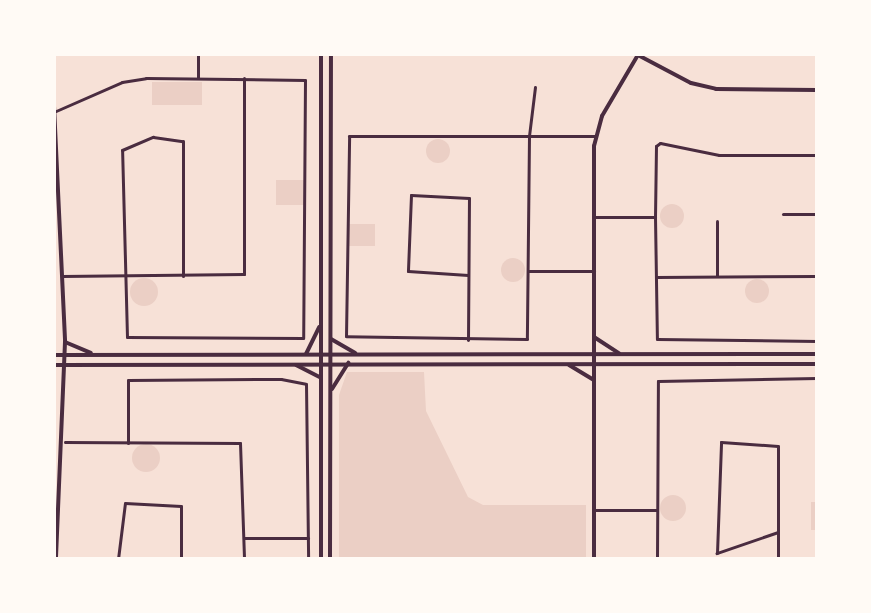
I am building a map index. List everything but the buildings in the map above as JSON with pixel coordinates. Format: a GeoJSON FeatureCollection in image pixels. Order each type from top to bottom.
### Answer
{"type":"FeatureCollection","features":[{"type":"Feature","properties":{"kind":"main road"},"geometry":{"type":"LineString","coordinates":[[321,54],[321,559]]}},
{"type":"Feature","properties":{"kind":"main road"},"geometry":{"type":"LineString","coordinates":[[330,559],[331,54]]}},
{"type":"Feature","properties":{"kind":"main road"},"geometry":{"type":"LineString","coordinates":[[594,559],[595,136],[637,55],[691,83],[716,89],[817,90]]}},
{"type":"Feature","properties":{"kind":"main road"},"geometry":{"type":"LineString","coordinates":[[54,106],[56,111],[57,210],[65,342],[65,442],[56,520],[56,559]]}},
{"type":"Feature","properties":{"kind":"main road"},"geometry":{"type":"LineString","coordinates":[[306,354],[321,321]]}},
{"type":"Feature","properties":{"kind":"main road"},"geometry":{"type":"LineString","coordinates":[[594,337],[623,354]]}},
{"type":"Feature","properties":{"kind":"main road"},"geometry":{"type":"LineString","coordinates":[[330,338],[358,355]]}},
{"type":"Feature","properties":{"kind":"main road"},"geometry":{"type":"LineString","coordinates":[[65,342],[98,355]]}},
{"type":"Feature","properties":{"kind":"main road"},"geometry":{"type":"LineString","coordinates":[[54,355],[817,354]]}},
{"type":"Feature","properties":{"kind":"main road"},"geometry":{"type":"LineString","coordinates":[[293,363],[321,379]]}},
{"type":"Feature","properties":{"kind":"main road"},"geometry":{"type":"LineString","coordinates":[[330,392],[348,363]]}},
{"type":"Feature","properties":{"kind":"main road"},"geometry":{"type":"LineString","coordinates":[[566,364],[594,380]]}},
{"type":"Feature","properties":{"kind":"main road"},"geometry":{"type":"LineString","coordinates":[[54,365],[817,364]]}},
{"type":"Feature","properties":{"kind":"street"},"geometry":{"type":"LineString","coordinates":[[198,54],[198,78]]}},
{"type":"Feature","properties":{"kind":"street"},"geometry":{"type":"LineString","coordinates":[[62,276],[244,274],[244,78]]}},
{"type":"Feature","properties":{"kind":"street"},"geometry":{"type":"LineString","coordinates":[[56,111],[134,79],[305,80],[303,338],[130,341],[123,276],[122,150],[153,137],[183,141],[183,276]]}},
{"type":"Feature","properties":{"kind":"street"},"geometry":{"type":"LineString","coordinates":[[534,87],[529,136],[527,339],[468,340],[346,336],[349,136],[529,136],[595,136]]}},
{"type":"Feature","properties":{"kind":"street"},"geometry":{"type":"LineString","coordinates":[[817,155],[719,155],[660,143],[656,146],[655,217],[656,277],[661,341],[817,340]]}},
{"type":"Feature","properties":{"kind":"street"},"geometry":{"type":"LineString","coordinates":[[468,275],[408,271],[411,195],[469,198],[468,340]]}},
{"type":"Feature","properties":{"kind":"street"},"geometry":{"type":"LineString","coordinates":[[783,214],[817,214]]}},
{"type":"Feature","properties":{"kind":"street"},"geometry":{"type":"LineString","coordinates":[[594,217],[655,217]]}},
{"type":"Feature","properties":{"kind":"street"},"geometry":{"type":"LineString","coordinates":[[717,221],[717,276]]}},
{"type":"Feature","properties":{"kind":"street"},"geometry":{"type":"LineString","coordinates":[[529,271],[594,271]]}},
{"type":"Feature","properties":{"kind":"street"},"geometry":{"type":"LineString","coordinates":[[656,277],[817,276]]}},
{"type":"Feature","properties":{"kind":"street"},"geometry":{"type":"LineString","coordinates":[[657,559],[658,381],[817,378]]}},
{"type":"Feature","properties":{"kind":"street"},"geometry":{"type":"LineString","coordinates":[[128,443],[128,380],[282,379],[306,384],[308,559]]}},
{"type":"Feature","properties":{"kind":"street"},"geometry":{"type":"LineString","coordinates":[[65,442],[240,443],[244,559]]}},
{"type":"Feature","properties":{"kind":"street"},"geometry":{"type":"LineString","coordinates":[[778,532],[717,553],[721,442],[778,446],[778,532],[778,559]]}},
{"type":"Feature","properties":{"kind":"street"},"geometry":{"type":"LineString","coordinates":[[118,559],[125,502],[177,502],[181,559]]}},
{"type":"Feature","properties":{"kind":"street"},"geometry":{"type":"LineString","coordinates":[[594,510],[656,510]]}},
{"type":"Feature","properties":{"kind":"street"},"geometry":{"type":"LineString","coordinates":[[244,537],[308,538]]}},
{"type":"Feature","properties":{"kind":"shaded area"},"geometry":{"type":"Polygon","coordinates":[[[152,82],[202,82],[202,105],[152,105],[152,82]]]}},
{"type":"Feature","properties":{"kind":"shaded area"},"geometry":{"type":"Polygon","coordinates":[[[433,139],[443,139],[450,146],[450,156],[443,163],[433,163],[426,156],[426,146],[433,139]]]}},
{"type":"Feature","properties":{"kind":"shaded area"},"geometry":{"type":"Polygon","coordinates":[[[276,180],[304,180],[304,205],[276,205],[276,180]]]}},
{"type":"Feature","properties":{"kind":"shaded area"},"geometry":{"type":"Polygon","coordinates":[[[672,204],[681,207],[684,216],[681,225],[672,228],[663,225],[660,216],[663,207],[672,204]]]}},
{"type":"Feature","properties":{"kind":"shaded area"},"geometry":{"type":"Polygon","coordinates":[[[349,224],[375,224],[375,246],[349,246],[349,224]]]}},
{"type":"Feature","properties":{"kind":"shaded area"},"geometry":{"type":"Polygon","coordinates":[[[513,258],[522,261],[525,270],[522,279],[513,282],[504,279],[501,270],[504,261],[513,258]]]}},
{"type":"Feature","properties":{"kind":"shaded area"},"geometry":{"type":"Polygon","coordinates":[[[144,278],[154,282],[158,292],[154,302],[144,306],[134,302],[130,292],[134,282],[144,278]]]}},
{"type":"Feature","properties":{"kind":"shaded area"},"geometry":{"type":"Polygon","coordinates":[[[757,279],[766,282],[769,291],[766,300],[757,303],[748,300],[745,291],[748,282],[757,279]]]}},
{"type":"Feature","properties":{"kind":"shaded area"},"geometry":{"type":"Polygon","coordinates":[[[347,372],[424,372],[426,411],[468,497],[483,505],[586,505],[586,559],[339,559],[339,395],[347,372]]]}},
{"type":"Feature","properties":{"kind":"shaded area"},"geometry":{"type":"Polygon","coordinates":[[[146,444],[156,448],[160,458],[156,468],[146,472],[136,468],[132,458],[136,448],[146,444]]]}},
{"type":"Feature","properties":{"kind":"shaded area"},"geometry":{"type":"Polygon","coordinates":[[[673,495],[682,499],[686,508],[682,517],[673,521],[664,517],[660,508],[664,499],[673,495]]]}},
{"type":"Feature","properties":{"kind":"shaded area"},"geometry":{"type":"Polygon","coordinates":[[[811,502],[817,502],[817,530],[811,530],[811,502]]]}}]}
